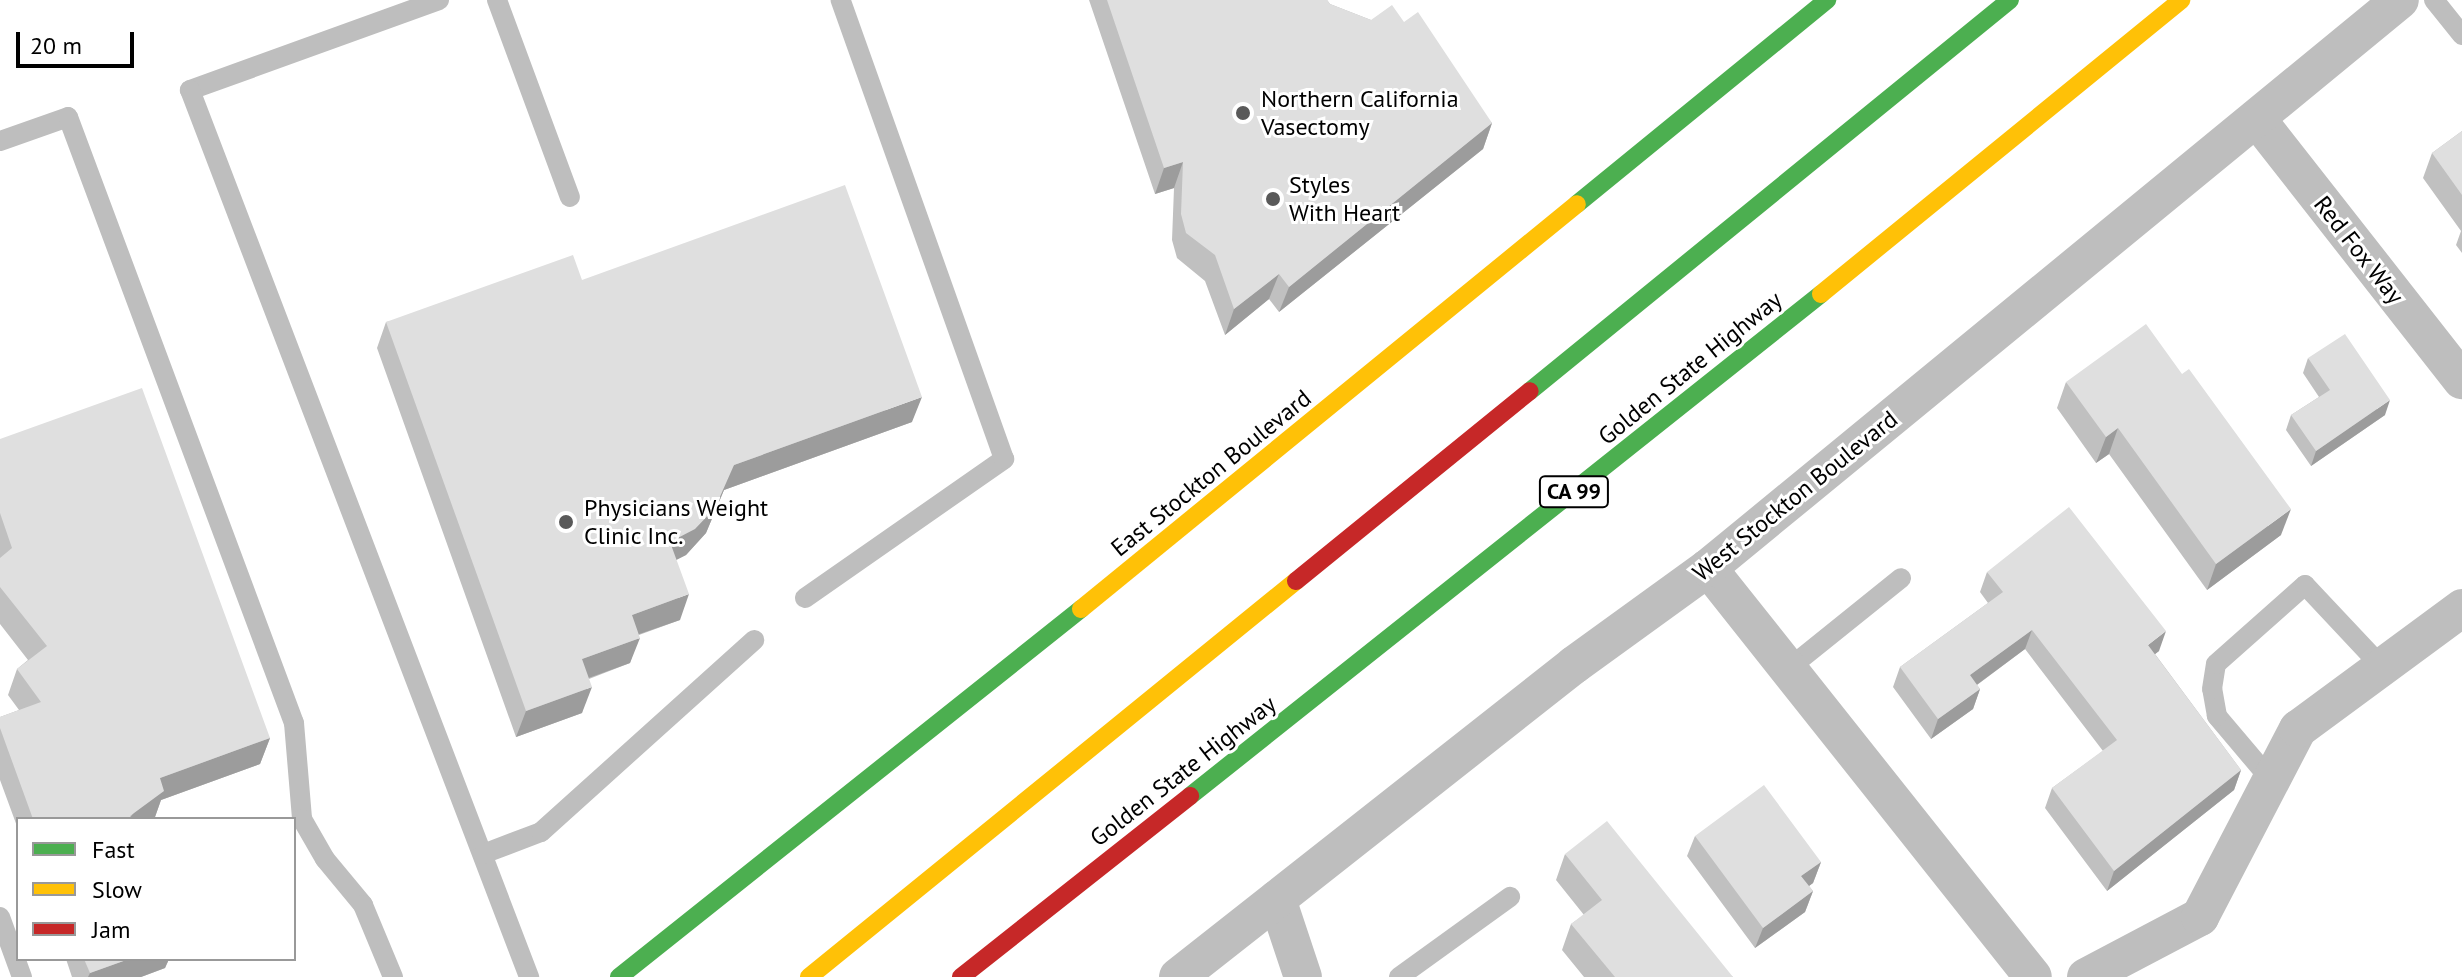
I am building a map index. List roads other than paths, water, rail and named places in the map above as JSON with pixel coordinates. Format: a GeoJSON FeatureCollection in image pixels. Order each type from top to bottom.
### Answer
{"type":"FeatureCollection","features":[{"type":"Feature","properties":{"kind":"main road","name":"East Stockton Boulevard"},"geometry":{"type":"LineString","coordinates":[[619,977],[956,711],[1827,0]]}},
{"type":"Feature","properties":{"kind":"main road"},"geometry":{"type":"LineString","coordinates":[[809,977],[2010,0]]}},
{"type":"Feature","properties":{"kind":"main road","name":"Golden State Highway"},"geometry":{"type":"LineString","coordinates":[[961,977],[1720,376],[2181,0]]}},
{"type":"Feature","properties":{"kind":"street","name":"West Stockton Boulevard"},"geometry":{"type":"LineString","coordinates":[[1178,977],[1574,665],[1708,568],[2400,0]]}},
{"type":"Feature","properties":{"kind":"street","name":"Red Fox Way"},"geometry":{"type":"LineString","coordinates":[[2257,119],[2462,380]]}},
{"type":"Feature","properties":{"kind":"street"},"geometry":{"type":"LineString","coordinates":[[1708,568],[2033,977]]}},
{"type":"Feature","properties":{"kind":"street"},"geometry":{"type":"LineString","coordinates":[[2086,977],[2200,917],[2298,729],[2462,608]]}},
{"type":"Feature","properties":{"kind":"street"},"geometry":{"type":"LineString","coordinates":[[1277,899],[1303,977]]}},
{"type":"Feature","properties":{"kind":"lane"},"geometry":{"type":"LineString","coordinates":[[439,0],[190,90],[529,977]]}},
{"type":"Feature","properties":{"kind":"lane"},"geometry":{"type":"LineString","coordinates":[[497,0],[570,197]]}},
{"type":"Feature","properties":{"kind":"lane"},"geometry":{"type":"LineString","coordinates":[[805,598],[1004,459],[841,0]]}},
{"type":"Feature","properties":{"kind":"lane"},"geometry":{"type":"LineString","coordinates":[[2434,0],[2462,35]]}},
{"type":"Feature","properties":{"kind":"lane"},"geometry":{"type":"LineString","coordinates":[[0,141],[68,117],[294,723],[302,819],[325,859],[363,905],[393,977]]}},
{"type":"Feature","properties":{"kind":"lane"},"geometry":{"type":"LineString","coordinates":[[1788,669],[1901,578]]}},
{"type":"Feature","properties":{"kind":"lane"},"geometry":{"type":"LineString","coordinates":[[2271,780],[2217,716],[2212,689],[2216,664],[2305,585],[2382,667]]}},
{"type":"Feature","properties":{"kind":"lane"},"geometry":{"type":"LineString","coordinates":[[483,854],[541,832],[754,640]]}},
{"type":"Feature","properties":{"kind":"lane"},"geometry":{"type":"LineString","coordinates":[[1399,977],[1510,897]]}},
{"type":"Feature","properties":{"kind":"lane"},"geometry":{"type":"LineString","coordinates":[[0,917],[16,961]]}},
{"type":"Feature","properties":{"kind":"place","name":"Northern California Vasectomy"},"geometry":{"type":"Point","coordinates":[1243,113]}},
{"type":"Feature","properties":{"kind":"place","name":"Styles With Heart"},"geometry":{"type":"Point","coordinates":[1273,199]}},
{"type":"Feature","properties":{"kind":"place","name":"Physicians Weight Clinic Inc."},"geometry":{"type":"Point","coordinates":[566,522]}}]}
